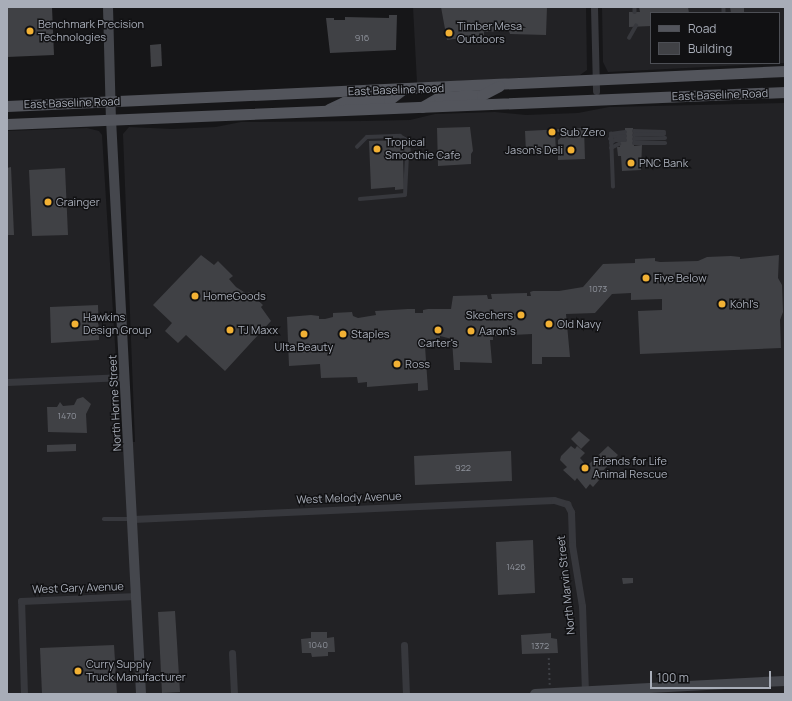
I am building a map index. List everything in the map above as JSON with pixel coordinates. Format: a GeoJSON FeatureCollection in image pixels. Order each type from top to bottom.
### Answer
{"type":"FeatureCollection","features":[{"type":"Feature","properties":{"kind":"main road","name":"East Baseline Road"},"geometry":{"type":"LineString","coordinates":[[7,124],[111,110],[403,90],[500,86],[596,86],[785,72]]}},
{"type":"Feature","properties":{"kind":"main road"},"geometry":{"type":"LineString","coordinates":[[422,107],[439,97],[482,95],[500,86]]}},
{"type":"Feature","properties":{"kind":"main road"},"geometry":{"type":"LineString","coordinates":[[323,112],[344,102],[389,100],[403,90]]}},
{"type":"Feature","properties":{"kind":"main road","name":"East Baseline Road"},"geometry":{"type":"LineString","coordinates":[[7,106],[111,110],[323,112],[785,92]]}},
{"type":"Feature","properties":{"kind":"street","name":"North Horne Street"},"geometry":{"type":"LineString","coordinates":[[108,7],[111,110],[126,377],[141,694]]}},
{"type":"Feature","properties":{"kind":"street"},"geometry":{"type":"LineString","coordinates":[[594,7],[596,86]]}},
{"type":"Feature","properties":{"kind":"street"},"geometry":{"type":"LineString","coordinates":[[7,382],[126,377]]}},
{"type":"Feature","properties":{"kind":"street","name":"West Melody Avenue"},"geometry":{"type":"LineString","coordinates":[[133,519],[554,500],[567,504]]}},
{"type":"Feature","properties":{"kind":"street","name":"North Marvin Street"},"geometry":{"type":"LineString","coordinates":[[567,504],[572,512],[572,545],[582,606],[585,692]]}},
{"type":"Feature","properties":{"kind":"street","name":"West Gary Avenue"},"geometry":{"type":"LineString","coordinates":[[24,694],[21,601],[136,596]]}},
{"type":"Feature","properties":{"kind":"street"},"geometry":{"type":"LineString","coordinates":[[404,645],[406,694]]}},
{"type":"Feature","properties":{"kind":"street"},"geometry":{"type":"LineString","coordinates":[[232,653],[234,694]]}},
{"type":"Feature","properties":{"kind":"street"},"geometry":{"type":"LineString","coordinates":[[535,694],[785,681]]}},
{"type":"Feature","properties":{"kind":"lane"},"geometry":{"type":"LineString","coordinates":[[635,7],[635,12]]}},
{"type":"Feature","properties":{"kind":"lane"},"geometry":{"type":"LineString","coordinates":[[629,38],[636,26]]}},
{"type":"Feature","properties":{"kind":"lane"},"geometry":{"type":"LineString","coordinates":[[610,141],[625,136],[611,134],[610,141],[613,187]]}},
{"type":"Feature","properties":{"kind":"lane"},"geometry":{"type":"LineString","coordinates":[[634,137],[664,135],[634,137]]}},
{"type":"Feature","properties":{"kind":"lane"},"geometry":{"type":"LineString","coordinates":[[357,147],[367,137],[400,136],[406,143]]}},
{"type":"Feature","properties":{"kind":"lane"},"geometry":{"type":"LineString","coordinates":[[634,137],[665,143]]}},
{"type":"Feature","properties":{"kind":"lane"},"geometry":{"type":"LineString","coordinates":[[611,148],[619,144]]}},
{"type":"Feature","properties":{"kind":"lane"},"geometry":{"type":"LineString","coordinates":[[360,199],[405,195],[407,155]]}},
{"type":"Feature","properties":{"kind":"lane"},"geometry":{"type":"LineString","coordinates":[[104,519],[133,519]]}},
{"type":"Feature","properties":{"kind":"path"},"geometry":{"type":"LineString","coordinates":[[549,658],[551,693]]}},
{"type":"Feature","properties":{"kind":"shaded area"},"geometry":{"type":"Polygon","coordinates":[[[413,7],[586,7],[587,70],[580,75],[417,83],[413,7]]]}},
{"type":"Feature","properties":{"kind":"shaded area"},"geometry":{"type":"Polygon","coordinates":[[[602,7],[785,7],[785,63],[780,63],[780,12],[650,12],[650,64],[765,64],[608,72],[603,62],[602,7]]]}},
{"type":"Feature","properties":{"kind":"shaded area"},"geometry":{"type":"Polygon","coordinates":[[[785,103],[785,694],[7,694],[7,131],[87,128],[99,131],[102,135],[121,441],[135,442],[123,134],[129,127],[172,129],[216,127],[241,122],[410,120],[435,114],[495,112],[526,115],[578,113],[609,107],[785,103]]]}},
{"type":"Feature","properties":{"kind":"building","name":"Benchmark Precision Technologies"},"geometry":{"type":"Polygon","coordinates":[[[7,7],[52,7],[54,55],[7,57],[7,7]]]}},
{"type":"Feature","properties":{"kind":"building"},"geometry":{"type":"Polygon","coordinates":[[[441,7],[547,7],[546,35],[510,34],[509,31],[484,32],[484,35],[447,40],[441,7]]]}},
{"type":"Feature","properties":{"kind":"building"},"geometry":{"type":"Polygon","coordinates":[[[639,7],[688,7],[689,12],[650,12],[650,26],[629,27],[629,12],[640,12],[639,7]]]}},
{"type":"Feature","properties":{"kind":"building"},"geometry":{"type":"Polygon","coordinates":[[[730,7],[744,7],[744,12],[731,12],[730,7]]]}},
{"type":"Feature","properties":{"kind":"building"},"geometry":{"type":"Polygon","coordinates":[[[389,15],[397,15],[396,50],[330,53],[326,18],[345,20],[345,17],[389,18],[389,15]]]}},
{"type":"Feature","properties":{"kind":"building"},"geometry":{"type":"Polygon","coordinates":[[[161,44],[162,66],[151,67],[150,45],[161,44]]]}},
{"type":"Feature","properties":{"kind":"building"},"geometry":{"type":"Polygon","coordinates":[[[470,127],[473,151],[471,154],[471,164],[438,166],[437,128],[470,127]]]}},
{"type":"Feature","properties":{"kind":"building"},"geometry":{"type":"Polygon","coordinates":[[[584,128],[585,159],[558,160],[558,140],[569,131],[555,132],[556,152],[526,153],[525,131],[584,128]]]}},
{"type":"Feature","properties":{"kind":"building","name":"PNC Bank"},"geometry":{"type":"Polygon","coordinates":[[[625,128],[633,128],[634,146],[642,145],[641,170],[622,171],[621,156],[618,156],[617,147],[620,147],[619,142],[625,141],[625,128]]]}},
{"type":"Feature","properties":{"kind":"building"},"geometry":{"type":"Polygon","coordinates":[[[402,140],[402,143],[410,143],[411,155],[403,155],[404,189],[395,190],[395,187],[371,189],[369,141],[402,140]]]}},
{"type":"Feature","properties":{"kind":"building"},"geometry":{"type":"Polygon","coordinates":[[[11,167],[14,235],[7,235],[7,168],[11,167]]]}},
{"type":"Feature","properties":{"kind":"building","name":"Grainger"},"geometry":{"type":"Polygon","coordinates":[[[65,168],[68,235],[32,236],[29,170],[65,168]]]}},
{"type":"Feature","properties":{"kind":"building"},"geometry":{"type":"Polygon","coordinates":[[[201,255],[214,265],[218,261],[233,276],[229,279],[236,287],[247,294],[249,292],[263,305],[261,307],[271,321],[225,371],[186,335],[178,343],[165,331],[172,323],[153,305],[201,255]]]}},
{"type":"Feature","properties":{"kind":"building"},"geometry":{"type":"Polygon","coordinates":[[[779,255],[778,278],[782,285],[783,312],[780,320],[781,348],[640,354],[638,311],[662,310],[662,299],[631,300],[631,293],[612,294],[595,313],[566,314],[570,357],[542,357],[542,364],[532,364],[532,334],[493,336],[493,340],[490,340],[492,363],[460,362],[460,370],[454,370],[452,339],[440,336],[440,346],[425,346],[428,390],[418,391],[418,383],[367,387],[367,382],[358,383],[357,377],[321,378],[320,364],[289,366],[287,317],[311,315],[319,316],[319,319],[325,319],[333,317],[333,313],[352,312],[353,316],[358,318],[376,315],[375,311],[408,309],[415,309],[415,313],[423,313],[423,310],[428,309],[451,309],[453,296],[487,295],[488,299],[492,299],[491,294],[527,293],[527,296],[531,296],[530,292],[533,291],[559,291],[583,287],[603,264],[635,263],[635,259],[655,258],[655,261],[660,262],[698,261],[707,257],[731,256],[740,257],[740,259],[779,255]]]}},
{"type":"Feature","properties":{"kind":"building","name":"Hawkins Design Group"},"geometry":{"type":"Polygon","coordinates":[[[98,305],[99,340],[51,343],[50,307],[98,305]]]}},
{"type":"Feature","properties":{"kind":"building"},"geometry":{"type":"Polygon","coordinates":[[[83,397],[91,404],[86,414],[87,433],[48,432],[47,407],[57,407],[60,402],[63,406],[74,405],[77,399],[83,397]]]}},
{"type":"Feature","properties":{"kind":"building"},"geometry":{"type":"Polygon","coordinates":[[[579,431],[590,440],[581,449],[571,439],[579,431]]]}},
{"type":"Feature","properties":{"kind":"building"},"geometry":{"type":"Polygon","coordinates":[[[76,444],[76,451],[47,452],[47,445],[76,444]]]}},
{"type":"Feature","properties":{"kind":"building","name":"Friends for Life Animal Rescue"},"geometry":{"type":"Polygon","coordinates":[[[571,446],[575,449],[577,446],[585,453],[580,458],[587,466],[608,446],[618,455],[597,477],[600,479],[593,487],[590,484],[586,489],[577,478],[575,481],[563,470],[567,467],[560,460],[561,456],[571,446]]]}},
{"type":"Feature","properties":{"kind":"building"},"geometry":{"type":"Polygon","coordinates":[[[511,451],[512,481],[415,485],[414,456],[511,451]]]}},
{"type":"Feature","properties":{"kind":"building"},"geometry":{"type":"Polygon","coordinates":[[[533,540],[535,593],[498,595],[496,542],[533,540]]]}},
{"type":"Feature","properties":{"kind":"building"},"geometry":{"type":"Polygon","coordinates":[[[622,578],[633,578],[633,583],[623,584],[622,578]]]}},
{"type":"Feature","properties":{"kind":"building"},"geometry":{"type":"Polygon","coordinates":[[[175,611],[180,692],[162,693],[158,612],[175,611]]]}},
{"type":"Feature","properties":{"kind":"building"},"geometry":{"type":"Polygon","coordinates":[[[311,632],[327,632],[327,638],[334,637],[335,652],[328,652],[328,656],[312,657],[311,653],[302,653],[301,639],[311,638],[311,632]]]}},
{"type":"Feature","properties":{"kind":"building"},"geometry":{"type":"Polygon","coordinates":[[[551,633],[551,638],[557,639],[558,653],[522,654],[521,635],[551,633]]]}},
{"type":"Feature","properties":{"kind":"building","name":"Curry Supply Truck Manufacturer"},"geometry":{"type":"Polygon","coordinates":[[[114,645],[117,694],[42,694],[40,648],[114,645]]]}},
{"type":"Feature","properties":{"kind":"place","name":"Benchmark Precision Technologies"},"geometry":{"type":"Point","coordinates":[30,31]}},
{"type":"Feature","properties":{"kind":"place","name":"Timber Mesa Outdoors"},"geometry":{"type":"Point","coordinates":[449,33]}},
{"type":"Feature","properties":{"kind":"place","name":"Sub Zero"},"geometry":{"type":"Point","coordinates":[552,132]}},
{"type":"Feature","properties":{"kind":"place","name":"Tropical Smoothie Cafe"},"geometry":{"type":"Point","coordinates":[377,149]}},
{"type":"Feature","properties":{"kind":"place","name":"Jason's Deli"},"geometry":{"type":"Point","coordinates":[571,150]}},
{"type":"Feature","properties":{"kind":"place","name":"PNC Bank"},"geometry":{"type":"Point","coordinates":[631,163]}},
{"type":"Feature","properties":{"kind":"place","name":"Grainger"},"geometry":{"type":"Point","coordinates":[48,202]}},
{"type":"Feature","properties":{"kind":"place","name":"Five Below"},"geometry":{"type":"Point","coordinates":[646,278]}},
{"type":"Feature","properties":{"kind":"place","name":"HomeGoods"},"geometry":{"type":"Point","coordinates":[195,296]}},
{"type":"Feature","properties":{"kind":"place","name":"Kohl's"},"geometry":{"type":"Point","coordinates":[722,304]}},
{"type":"Feature","properties":{"kind":"place","name":"Skechers"},"geometry":{"type":"Point","coordinates":[521,315]}},
{"type":"Feature","properties":{"kind":"place","name":"Hawkins Design Group"},"geometry":{"type":"Point","coordinates":[75,324]}},
{"type":"Feature","properties":{"kind":"place","name":"Old Navy"},"geometry":{"type":"Point","coordinates":[549,324]}},
{"type":"Feature","properties":{"kind":"place","name":"TJ Maxx"},"geometry":{"type":"Point","coordinates":[230,330]}},
{"type":"Feature","properties":{"kind":"place","name":"Carter's"},"geometry":{"type":"Point","coordinates":[438,330]}},
{"type":"Feature","properties":{"kind":"place","name":"Aaron's"},"geometry":{"type":"Point","coordinates":[471,331]}},
{"type":"Feature","properties":{"kind":"place","name":"Ulta Beauty"},"geometry":{"type":"Point","coordinates":[304,334]}},
{"type":"Feature","properties":{"kind":"place","name":"Staples"},"geometry":{"type":"Point","coordinates":[343,334]}},
{"type":"Feature","properties":{"kind":"place","name":"Ross"},"geometry":{"type":"Point","coordinates":[397,364]}},
{"type":"Feature","properties":{"kind":"place","name":"Friends for Life Animal Rescue"},"geometry":{"type":"Point","coordinates":[585,468]}},
{"type":"Feature","properties":{"kind":"place","name":"Curry Supply Truck Manufacturer"},"geometry":{"type":"Point","coordinates":[78,671]}}]}
